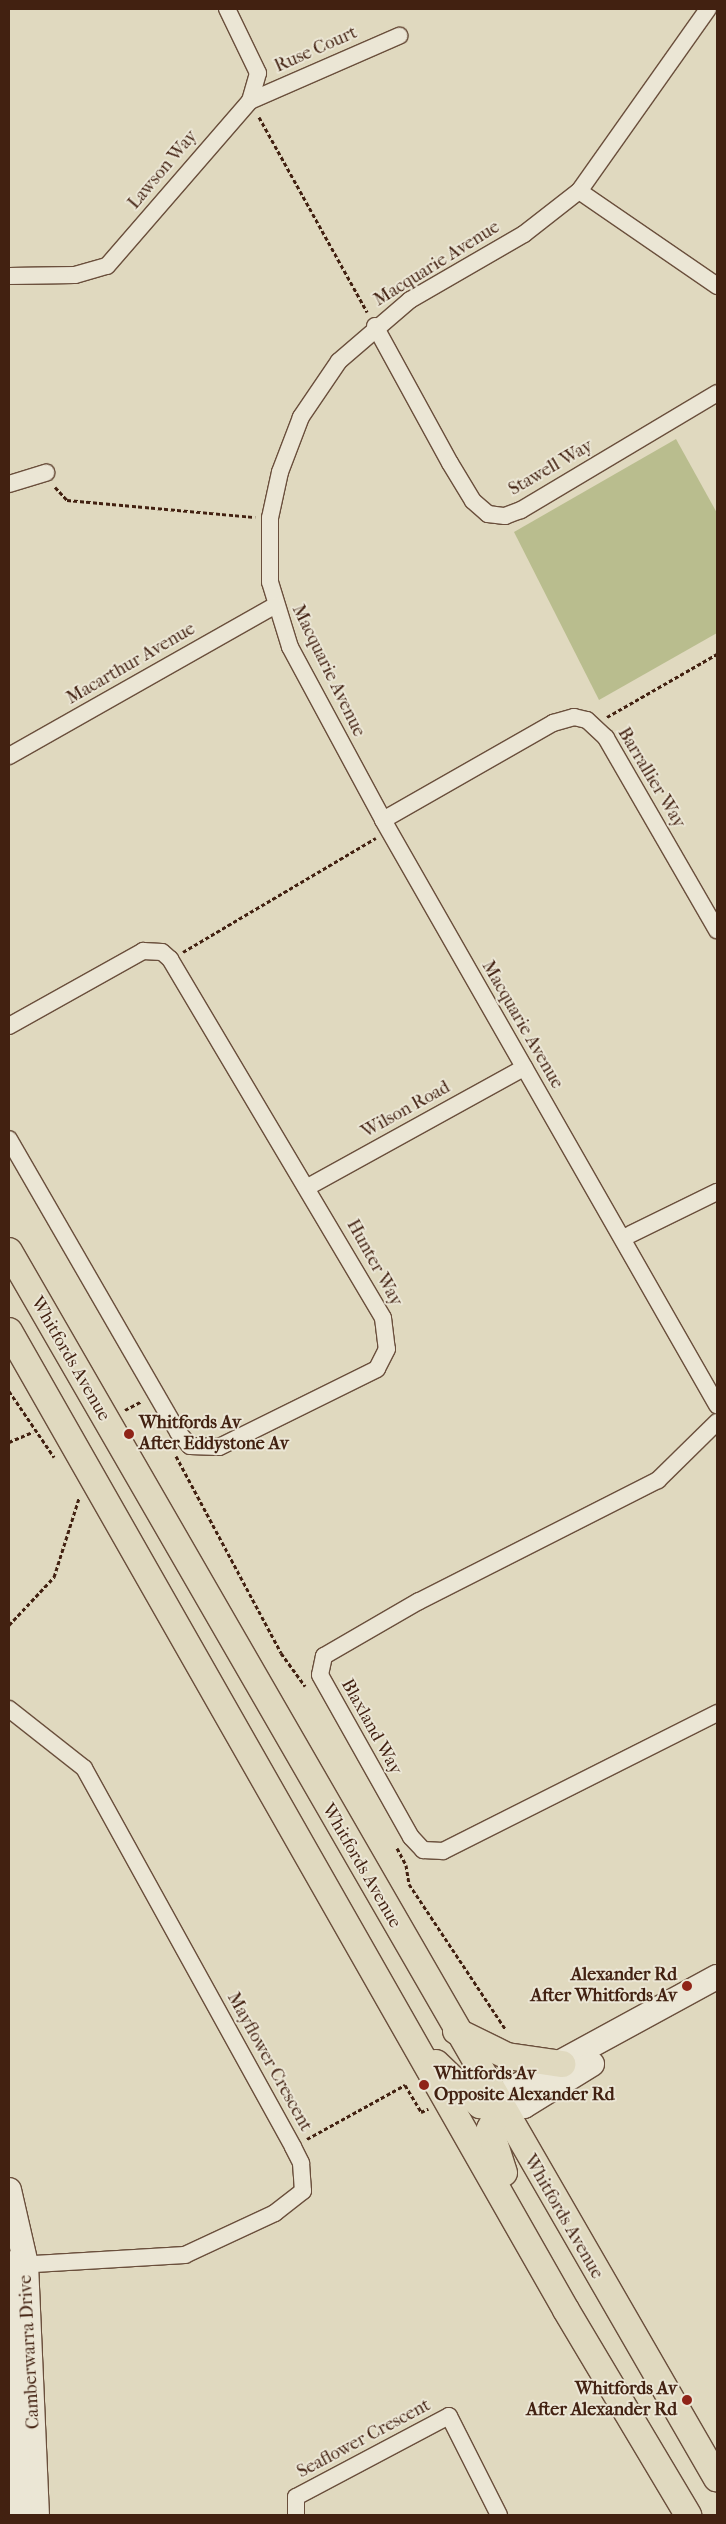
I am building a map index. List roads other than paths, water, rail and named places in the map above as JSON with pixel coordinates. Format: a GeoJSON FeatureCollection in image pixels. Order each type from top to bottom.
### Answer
{"type":"FeatureCollection","features":[{"type":"Feature","properties":{"kind":"main road","name":"Whitfords Avenue"},"geometry":{"type":"LineString","coordinates":[[9,1251],[500,2108],[717,2479]]}},
{"type":"Feature","properties":{"kind":"main road"},"geometry":{"type":"LineString","coordinates":[[9,1331],[449,2101],[566,2310],[688,2515]]}},
{"type":"Feature","properties":{"kind":"main road"},"geometry":{"type":"LineString","coordinates":[[456,2031],[507,2056],[562,2064]]}},
{"type":"Feature","properties":{"kind":"main road"},"geometry":{"type":"LineString","coordinates":[[414,2041],[480,2104],[500,2108],[490,2130],[493,2147],[566,2310]]}},
{"type":"Feature","properties":{"kind":"street","name":"Lawson Way"},"geometry":{"type":"LineString","coordinates":[[9,276],[75,275],[107,266],[250,101],[258,73],[227,9]]}},
{"type":"Feature","properties":{"kind":"street","name":"Macquarie Avenue"},"geometry":{"type":"LineString","coordinates":[[708,9],[578,191],[524,234],[410,300],[375,326],[339,361],[301,417],[280,472],[270,518],[274,606],[290,647],[386,825],[717,1405]]}},
{"type":"Feature","properties":{"kind":"street","name":"Ruse Court"},"geometry":{"type":"LineString","coordinates":[[250,101],[399,36]]}},
{"type":"Feature","properties":{"kind":"street"},"geometry":{"type":"LineString","coordinates":[[578,191],[717,286]]}},
{"type":"Feature","properties":{"kind":"street","name":"Stawell Way"},"geometry":{"type":"LineString","coordinates":[[375,326],[450,463],[473,501],[488,514],[505,516],[521,510],[717,393]]}},
{"type":"Feature","properties":{"kind":"street"},"geometry":{"type":"LineString","coordinates":[[9,484],[46,473]]}},
{"type":"Feature","properties":{"kind":"street","name":"Macarthur Avenue"},"geometry":{"type":"LineString","coordinates":[[9,756],[274,606]]}},
{"type":"Feature","properties":{"kind":"street","name":"Barrallier Way"},"geometry":{"type":"LineString","coordinates":[[386,825],[553,723],[574,717],[593,724],[606,738],[717,930]]}},
{"type":"Feature","properties":{"kind":"street","name":"Hunter Way"},"geometry":{"type":"LineString","coordinates":[[9,1026],[143,951],[162,952],[170,959],[308,1187],[383,1318],[387,1349],[377,1369],[219,1447],[204,1450],[190,1446],[178,1432],[9,1139]]}},
{"type":"Feature","properties":{"kind":"street","name":"Wilson Road"},"geometry":{"type":"LineString","coordinates":[[308,1187],[524,1068]]}},
{"type":"Feature","properties":{"kind":"street"},"geometry":{"type":"LineString","coordinates":[[623,1238],[717,1192]]}},
{"type":"Feature","properties":{"kind":"street","name":"Blaxland Way"},"geometry":{"type":"LineString","coordinates":[[717,1422],[658,1480],[402,1611],[324,1656],[320,1676],[411,1838],[423,1850],[443,1851],[717,1713]]}},
{"type":"Feature","properties":{"kind":"street","name":"Mayflower Crescent"},"geometry":{"type":"LineString","coordinates":[[9,1709],[84,1768],[293,2147],[301,2163],[303,2191],[274,2213],[185,2255],[14,2265]]}},
{"type":"Feature","properties":{"kind":"street"},"geometry":{"type":"LineString","coordinates":[[500,2108],[513,2088],[562,2064],[717,1977]]}},
{"type":"Feature","properties":{"kind":"street"},"geometry":{"type":"LineString","coordinates":[[500,2108],[524,2106],[717,1990]]}},
{"type":"Feature","properties":{"kind":"street","name":"Camberwarra Drive"},"geometry":{"type":"LineString","coordinates":[[9,2190],[37,2515]]}},
{"type":"Feature","properties":{"kind":"street","name":"Camberwarra Drive"},"geometry":{"type":"LineString","coordinates":[[14,2265],[20,2515]]}},
{"type":"Feature","properties":{"kind":"street","name":"Seaflower Crescent"},"geometry":{"type":"LineString","coordinates":[[296,2515],[296,2497],[449,2416],[498,2515]]}},
{"type":"Feature","properties":{"kind":"place","name":"Whitfords Av After Eddystone Av"},"geometry":{"type":"Point","coordinates":[129,1434]}},
{"type":"Feature","properties":{"kind":"place","name":"Alexander Rd After Whitfords Av"},"geometry":{"type":"Point","coordinates":[687,1986]}},
{"type":"Feature","properties":{"kind":"place","name":"Whitfords Av Opposite Alexander Rd"},"geometry":{"type":"Point","coordinates":[424,2085]}},
{"type":"Feature","properties":{"kind":"place","name":"Whitfords Av After Alexander Rd"},"geometry":{"type":"Point","coordinates":[687,2400]}}]}
